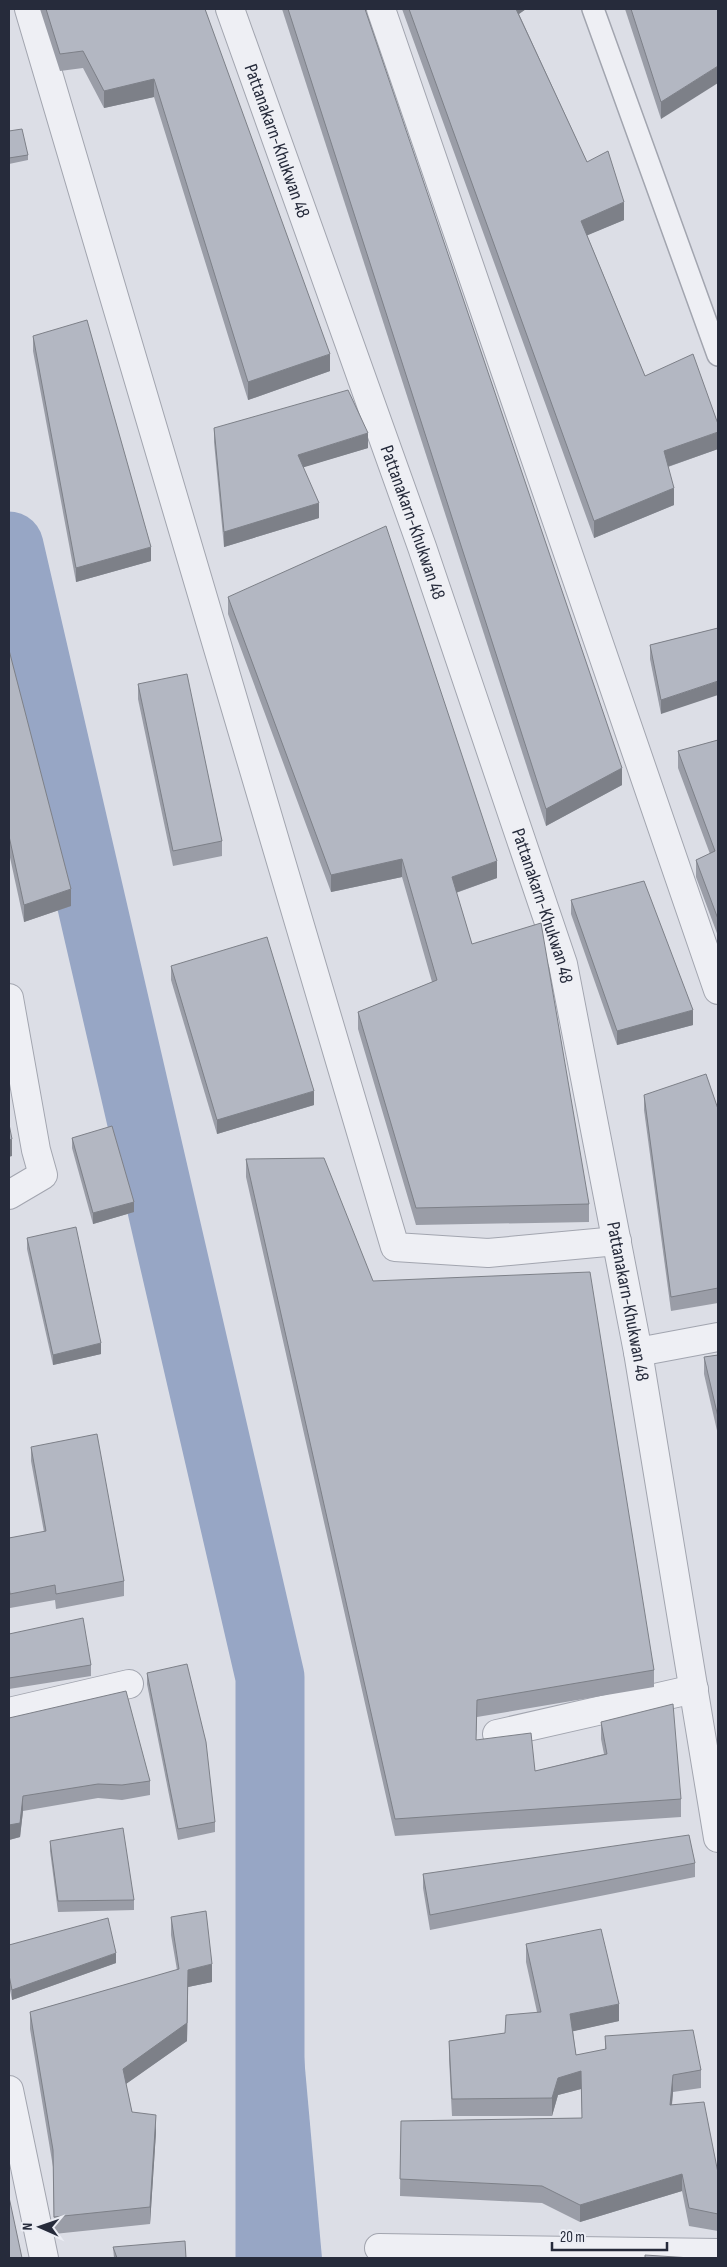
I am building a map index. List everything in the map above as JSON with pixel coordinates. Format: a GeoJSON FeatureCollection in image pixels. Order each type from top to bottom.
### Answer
{"type":"FeatureCollection","features":[{"type":"Feature","properties":{"kind":"street"},"geometry":{"type":"LineString","coordinates":[[29,9],[395,1247],[488,1253],[617,1241]]}},
{"type":"Feature","properties":{"kind":"street","name":"Pattanakarn-Khukwan 48"},"geometry":{"type":"LineString","coordinates":[[230,9],[422,547],[563,964],[638,1352],[694,1689],[716,1808],[718,1838]]}},
{"type":"Feature","properties":{"kind":"street"},"geometry":{"type":"LineString","coordinates":[[381,9],[718,990]]}},
{"type":"Feature","properties":{"kind":"street"},"geometry":{"type":"LineString","coordinates":[[9,998],[36,1150],[43,1175],[9,1195]]}},
{"type":"Feature","properties":{"kind":"street"},"geometry":{"type":"LineString","coordinates":[[638,1352],[718,1337]]}},
{"type":"Feature","properties":{"kind":"street"},"geometry":{"type":"LineString","coordinates":[[9,1712],[129,1684]]}},
{"type":"Feature","properties":{"kind":"street"},"geometry":{"type":"LineString","coordinates":[[497,1734],[694,1689]]}},
{"type":"Feature","properties":{"kind":"street"},"geometry":{"type":"LineString","coordinates":[[9,2090],[44,2258]]}},
{"type":"Feature","properties":{"kind":"street"},"geometry":{"type":"LineString","coordinates":[[380,2248],[718,2253]]}},
{"type":"Feature","properties":{"kind":"lane"},"geometry":{"type":"LineString","coordinates":[[593,9],[718,355]]}},
{"type":"Feature","properties":{"kind":"water"},"geometry":{"type":"Polygon","coordinates":[[[270,1677],[322,2258],[270,2258],[270,1677]]]}},
{"type":"Feature","properties":{"kind":"building"},"geometry":{"type":"Polygon","coordinates":[[[46,9],[205,9],[330,354],[248,382],[154,79],[104,91],[83,51],[60,54],[46,9]]]}},
{"type":"Feature","properties":{"kind":"building"},"geometry":{"type":"Polygon","coordinates":[[[288,9],[365,9],[622,768],[546,809],[288,9]]]}},
{"type":"Feature","properties":{"kind":"building"},"geometry":{"type":"Polygon","coordinates":[[[409,9],[516,9],[587,162],[608,151],[624,202],[581,221],[645,376],[693,354],[718,424],[718,432],[664,451],[674,488],[594,521],[409,9]]]}},
{"type":"Feature","properties":{"kind":"building"},"geometry":{"type":"Polygon","coordinates":[[[631,9],[718,9],[718,66],[661,102],[631,9]]]}},
{"type":"Feature","properties":{"kind":"building"},"geometry":{"type":"Polygon","coordinates":[[[22,129],[28,155],[9,158],[9,131],[22,129]]]}},
{"type":"Feature","properties":{"kind":"building"},"geometry":{"type":"Polygon","coordinates":[[[87,320],[151,547],[76,568],[33,336],[87,320]]]}},
{"type":"Feature","properties":{"kind":"building"},"geometry":{"type":"Polygon","coordinates":[[[348,390],[368,433],[298,455],[319,503],[224,532],[214,428],[348,390]]]}},
{"type":"Feature","properties":{"kind":"building"},"geometry":{"type":"Polygon","coordinates":[[[386,526],[497,861],[452,877],[472,944],[541,923],[589,1204],[416,1208],[358,1012],[437,980],[402,859],[331,875],[228,597],[386,526]]]}},
{"type":"Feature","properties":{"kind":"building"},"geometry":{"type":"Polygon","coordinates":[[[718,628],[718,681],[661,700],[650,645],[718,628]]]}},
{"type":"Feature","properties":{"kind":"building"},"geometry":{"type":"Polygon","coordinates":[[[9,650],[71,889],[24,905],[9,836],[9,650]]]}},
{"type":"Feature","properties":{"kind":"building"},"geometry":{"type":"Polygon","coordinates":[[[187,674],[222,841],[173,851],[138,684],[187,674]]]}},
{"type":"Feature","properties":{"kind":"building"},"geometry":{"type":"Polygon","coordinates":[[[718,740],[718,919],[696,860],[715,851],[678,751],[718,740]]]}},
{"type":"Feature","properties":{"kind":"building"},"geometry":{"type":"Polygon","coordinates":[[[644,881],[693,1010],[617,1031],[571,900],[644,881]]]}},
{"type":"Feature","properties":{"kind":"building"},"geometry":{"type":"Polygon","coordinates":[[[267,937],[314,1091],[217,1120],[171,966],[267,937]]]}},
{"type":"Feature","properties":{"kind":"building"},"geometry":{"type":"Polygon","coordinates":[[[706,1074],[718,1109],[718,1288],[671,1297],[644,1095],[706,1074]]]}},
{"type":"Feature","properties":{"kind":"building"},"geometry":{"type":"Polygon","coordinates":[[[9,1124],[12,1139],[9,1140],[9,1124]]]}},
{"type":"Feature","properties":{"kind":"building"},"geometry":{"type":"Polygon","coordinates":[[[112,1126],[134,1202],[93,1213],[72,1138],[112,1126]]]}},
{"type":"Feature","properties":{"kind":"building"},"geometry":{"type":"Polygon","coordinates":[[[324,1158],[373,1281],[590,1272],[654,1670],[477,1700],[476,1740],[531,1733],[535,1771],[607,1754],[601,1722],[673,1704],[681,1799],[395,1819],[246,1159],[324,1158]]]}},
{"type":"Feature","properties":{"kind":"building"},"geometry":{"type":"Polygon","coordinates":[[[76,1227],[101,1343],[53,1355],[27,1238],[76,1227]]]}},
{"type":"Feature","properties":{"kind":"building"},"geometry":{"type":"Polygon","coordinates":[[[718,1355],[718,1417],[704,1357],[718,1355]]]}},
{"type":"Feature","properties":{"kind":"building"},"geometry":{"type":"Polygon","coordinates":[[[97,1434],[124,1581],[56,1594],[55,1585],[10,1594],[9,1538],[46,1531],[31,1447],[97,1434]]]}},
{"type":"Feature","properties":{"kind":"building"},"geometry":{"type":"Polygon","coordinates":[[[83,1618],[91,1665],[9,1678],[9,1634],[83,1618]]]}},
{"type":"Feature","properties":{"kind":"building"},"geometry":{"type":"Polygon","coordinates":[[[187,1664],[206,1742],[215,1822],[178,1829],[147,1673],[187,1664]]]}},
{"type":"Feature","properties":{"kind":"building"},"geometry":{"type":"Polygon","coordinates":[[[126,1691],[150,1781],[122,1785],[98,1784],[23,1796],[20,1823],[9,1825],[9,1718],[126,1691]]]}},
{"type":"Feature","properties":{"kind":"building"},"geometry":{"type":"Polygon","coordinates":[[[123,1828],[134,1900],[58,1901],[50,1841],[123,1828]]]}},
{"type":"Feature","properties":{"kind":"building"},"geometry":{"type":"Polygon","coordinates":[[[689,1835],[695,1863],[430,1915],[423,1874],[689,1835]]]}},
{"type":"Feature","properties":{"kind":"building"},"geometry":{"type":"Polygon","coordinates":[[[206,1911],[212,1964],[188,1970],[187,2023],[123,2069],[132,2112],[156,2115],[150,2207],[54,2217],[53,2150],[30,2012],[179,1969],[171,1917],[206,1911]]]}},
{"type":"Feature","properties":{"kind":"building"},"geometry":{"type":"Polygon","coordinates":[[[108,1918],[116,1953],[12,1990],[9,1975],[9,1945],[108,1918]]]}},
{"type":"Feature","properties":{"kind":"building"},"geometry":{"type":"Polygon","coordinates":[[[601,1929],[619,2004],[570,2014],[576,2055],[606,2049],[605,2036],[693,2030],[701,2070],[673,2075],[670,2105],[704,2102],[718,2173],[718,2214],[689,2208],[682,2174],[580,2205],[542,2186],[400,2179],[401,2121],[582,2118],[581,2071],[558,2078],[552,2098],[452,2099],[449,2041],[505,2033],[506,2015],[541,2012],[526,1944],[601,1929]]]}},
{"type":"Feature","properties":{"kind":"building"},"geometry":{"type":"Polygon","coordinates":[[[9,2197],[22,2258],[9,2258],[9,2197]]]}},
{"type":"Feature","properties":{"kind":"building"},"geometry":{"type":"Polygon","coordinates":[[[185,2241],[186,2258],[117,2258],[113,2247],[185,2241]]]}},
{"type":"Feature","properties":{"kind":"building"},"geometry":{"type":"Polygon","coordinates":[[[645,2255],[691,2258],[645,2258],[645,2255]]]}},
{"type":"Feature","properties":{"kind":"waterway"},"geometry":{"type":"LineString","coordinates":[[9,546],[270,1677],[270,2258]]}}]}
